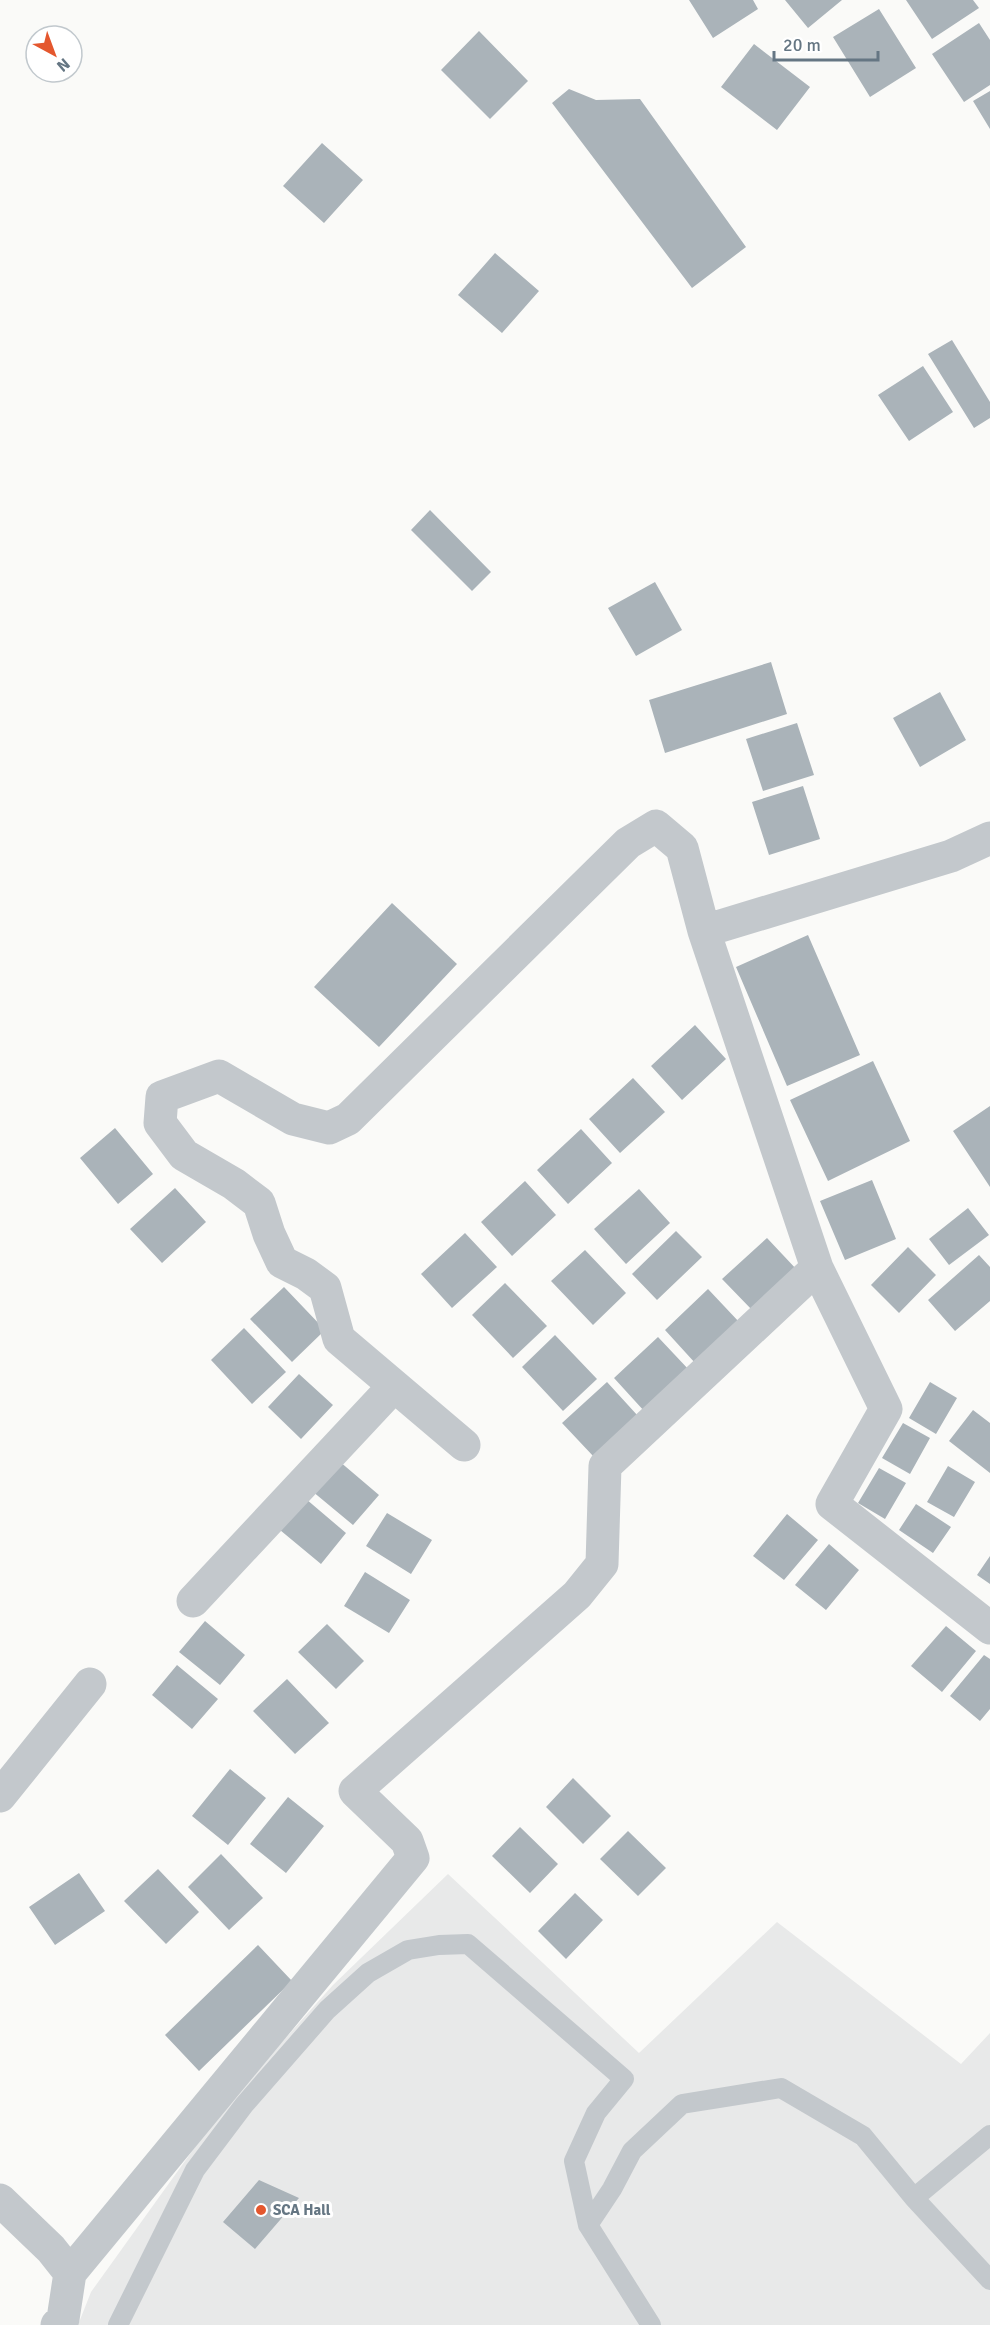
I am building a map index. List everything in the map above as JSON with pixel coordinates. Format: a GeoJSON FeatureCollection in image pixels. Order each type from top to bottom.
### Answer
{"type":"FeatureCollection","features":[{"type":"Feature","properties":{"kind":"street"},"geometry":{"type":"LineString","coordinates":[[464,1445],[339,1339],[325,1288],[306,1274],[282,1262],[269,1234],[259,1203],[234,1184],[184,1155],[160,1123],[162,1096],[219,1076],[293,1119],[329,1128],[348,1119],[628,843],[656,826],[682,848],[704,931],[817,1269],[886,1409],[832,1504],[990,1628]]}},
{"type":"Feature","properties":{"kind":"street"},"geometry":{"type":"LineString","coordinates":[[704,931],[951,856],[990,838]]}},
{"type":"Feature","properties":{"kind":"street"},"geometry":{"type":"LineString","coordinates":[[57,2325],[63,2319],[70,2273],[413,1858],[408,1841],[355,1791],[577,1595],[602,1564],[606,1466],[817,1269]]}},
{"type":"Feature","properties":{"kind":"street"},"geometry":{"type":"LineString","coordinates":[[193,1600],[394,1386]]}},
{"type":"Feature","properties":{"kind":"street"},"geometry":{"type":"LineString","coordinates":[[0,1796],[90,1684]]}},
{"type":"Feature","properties":{"kind":"street"},"geometry":{"type":"LineString","coordinates":[[0,2200],[51,2249],[70,2273]]}},
{"type":"Feature","properties":{"kind":"lane"},"geometry":{"type":"LineString","coordinates":[[118,2325],[195,2170],[244,2104],[327,2010],[368,1973],[408,1950],[439,1945],[468,1944],[624,2079],[597,2113],[574,2161],[588,2225],[651,2325]]}},
{"type":"Feature","properties":{"kind":"lane"},"geometry":{"type":"LineString","coordinates":[[588,2225],[612,2189],[632,2151],[682,2104],[781,2088],[863,2136],[915,2198],[990,2280]]}},
{"type":"Feature","properties":{"kind":"lane"},"geometry":{"type":"LineString","coordinates":[[915,2198],[990,2135]]}},
{"type":"Feature","properties":{"kind":"shaded area"},"geometry":{"type":"Polygon","coordinates":[[[448,1874],[639,2053],[777,1922],[961,2064],[990,2033],[990,2325],[78,2325],[91,2292],[223,2108],[333,1985],[448,1874]]]}},
{"type":"Feature","properties":{"kind":"building"},"geometry":{"type":"Polygon","coordinates":[[[689,0],[753,0],[758,9],[713,38],[689,0]]]}},
{"type":"Feature","properties":{"kind":"building"},"geometry":{"type":"Polygon","coordinates":[[[785,0],[842,0],[808,28],[785,0]]]}},
{"type":"Feature","properties":{"kind":"building"},"geometry":{"type":"Polygon","coordinates":[[[906,0],[973,0],[979,8],[932,39],[906,0]]]}},
{"type":"Feature","properties":{"kind":"building"},"geometry":{"type":"Polygon","coordinates":[[[879,9],[916,68],[870,97],[833,37],[879,9]]]}},
{"type":"Feature","properties":{"kind":"building"},"geometry":{"type":"Polygon","coordinates":[[[979,23],[990,40],[990,85],[964,102],[932,54],[979,23]]]}},
{"type":"Feature","properties":{"kind":"building"},"geometry":{"type":"Polygon","coordinates":[[[479,31],[528,81],[490,119],[441,70],[479,31]]]}},
{"type":"Feature","properties":{"kind":"building"},"geometry":{"type":"Polygon","coordinates":[[[754,44],[810,87],[777,130],[721,87],[754,44]]]}},
{"type":"Feature","properties":{"kind":"building"},"geometry":{"type":"Polygon","coordinates":[[[569,89],[596,100],[640,99],[746,247],[692,288],[552,103],[569,89]]]}},
{"type":"Feature","properties":{"kind":"building"},"geometry":{"type":"Polygon","coordinates":[[[990,91],[990,129],[973,101],[990,91]]]}},
{"type":"Feature","properties":{"kind":"building"},"geometry":{"type":"Polygon","coordinates":[[[322,143],[363,180],[324,223],[283,186],[322,143]]]}},
{"type":"Feature","properties":{"kind":"building"},"geometry":{"type":"Polygon","coordinates":[[[495,253],[539,291],[502,333],[458,295],[495,253]]]}},
{"type":"Feature","properties":{"kind":"building"},"geometry":{"type":"Polygon","coordinates":[[[952,340],[990,402],[990,418],[974,428],[928,354],[952,340]]]}},
{"type":"Feature","properties":{"kind":"building"},"geometry":{"type":"Polygon","coordinates":[[[923,366],[953,412],[909,441],[878,395],[923,366]]]}},
{"type":"Feature","properties":{"kind":"building"},"geometry":{"type":"Polygon","coordinates":[[[430,510],[491,572],[472,591],[411,530],[430,510]]]}},
{"type":"Feature","properties":{"kind":"building"},"geometry":{"type":"Polygon","coordinates":[[[655,582],[682,630],[636,656],[608,608],[655,582]]]}},
{"type":"Feature","properties":{"kind":"building"},"geometry":{"type":"Polygon","coordinates":[[[771,662],[787,714],[665,753],[649,700],[771,662]]]}},
{"type":"Feature","properties":{"kind":"building"},"geometry":{"type":"Polygon","coordinates":[[[940,692],[966,740],[920,767],[893,718],[940,692]]]}},
{"type":"Feature","properties":{"kind":"building"},"geometry":{"type":"Polygon","coordinates":[[[797,723],[814,775],[763,791],[746,739],[797,723]]]}},
{"type":"Feature","properties":{"kind":"building"},"geometry":{"type":"Polygon","coordinates":[[[803,786],[820,839],[769,855],[752,802],[803,786]]]}},
{"type":"Feature","properties":{"kind":"building"},"geometry":{"type":"Polygon","coordinates":[[[392,903],[457,964],[379,1047],[314,987],[392,903]]]}},
{"type":"Feature","properties":{"kind":"building"},"geometry":{"type":"Polygon","coordinates":[[[808,935],[860,1055],[787,1086],[736,967],[808,935]]]}},
{"type":"Feature","properties":{"kind":"building"},"geometry":{"type":"Polygon","coordinates":[[[695,1025],[726,1059],[682,1100],[651,1066],[695,1025]]]}},
{"type":"Feature","properties":{"kind":"building"},"geometry":{"type":"Polygon","coordinates":[[[873,1061],[910,1141],[828,1181],[790,1100],[873,1061]]]}},
{"type":"Feature","properties":{"kind":"building"},"geometry":{"type":"Polygon","coordinates":[[[633,1078],[665,1112],[620,1153],[589,1119],[633,1078]]]}},
{"type":"Feature","properties":{"kind":"building"},"geometry":{"type":"Polygon","coordinates":[[[990,1106],[990,1187],[953,1131],[990,1106]]]}},
{"type":"Feature","properties":{"kind":"building"},"geometry":{"type":"Polygon","coordinates":[[[115,1128],[153,1174],[118,1204],[80,1158],[115,1128]]]}},
{"type":"Feature","properties":{"kind":"building"},"geometry":{"type":"Polygon","coordinates":[[[581,1129],[612,1163],[568,1204],[537,1170],[581,1129]]]}},
{"type":"Feature","properties":{"kind":"building"},"geometry":{"type":"Polygon","coordinates":[[[872,1180],[896,1239],[845,1260],[820,1201],[872,1180]]]}},
{"type":"Feature","properties":{"kind":"building"},"geometry":{"type":"Polygon","coordinates":[[[525,1181],[556,1215],[512,1256],[481,1222],[525,1181]]]}},
{"type":"Feature","properties":{"kind":"building"},"geometry":{"type":"Polygon","coordinates":[[[175,1188],[206,1222],[162,1263],[130,1229],[175,1188]]]}},
{"type":"Feature","properties":{"kind":"building"},"geometry":{"type":"Polygon","coordinates":[[[639,1189],[670,1223],[626,1264],[594,1229],[639,1189]]]}},
{"type":"Feature","properties":{"kind":"building"},"geometry":{"type":"Polygon","coordinates":[[[968,1208],[989,1235],[949,1265],[929,1239],[968,1208]]]}},
{"type":"Feature","properties":{"kind":"building"},"geometry":{"type":"Polygon","coordinates":[[[676,1231],[702,1257],[657,1300],[632,1274],[676,1231]]]}},
{"type":"Feature","properties":{"kind":"building"},"geometry":{"type":"Polygon","coordinates":[[[465,1233],[497,1267],[452,1308],[421,1274],[465,1233]]]}},
{"type":"Feature","properties":{"kind":"building"},"geometry":{"type":"Polygon","coordinates":[[[767,1238],[798,1271],[754,1312],[722,1279],[767,1238]]]}},
{"type":"Feature","properties":{"kind":"building"},"geometry":{"type":"Polygon","coordinates":[[[908,1247],[936,1275],[899,1313],[871,1285],[908,1247]]]}},
{"type":"Feature","properties":{"kind":"building"},"geometry":{"type":"Polygon","coordinates":[[[585,1250],[626,1293],[593,1325],[551,1281],[585,1250]]]}},
{"type":"Feature","properties":{"kind":"building"},"geometry":{"type":"Polygon","coordinates":[[[979,1255],[990,1267],[990,1301],[955,1331],[928,1300],[979,1255]]]}},
{"type":"Feature","properties":{"kind":"building"},"geometry":{"type":"Polygon","coordinates":[[[505,1283],[547,1326],[513,1358],[472,1315],[505,1283]]]}},
{"type":"Feature","properties":{"kind":"building"},"geometry":{"type":"Polygon","coordinates":[[[284,1287],[325,1330],[292,1362],[250,1319],[284,1287]]]}},
{"type":"Feature","properties":{"kind":"building"},"geometry":{"type":"Polygon","coordinates":[[[708,1289],[740,1323],[696,1364],[665,1330],[708,1289]]]}},
{"type":"Feature","properties":{"kind":"building"},"geometry":{"type":"Polygon","coordinates":[[[244,1328],[286,1372],[252,1404],[211,1360],[244,1328]]]}},
{"type":"Feature","properties":{"kind":"building"},"geometry":{"type":"Polygon","coordinates":[[[555,1335],[597,1379],[563,1411],[522,1367],[555,1335]]]}},
{"type":"Feature","properties":{"kind":"building"},"geometry":{"type":"Polygon","coordinates":[[[658,1337],[690,1371],[645,1412],[614,1378],[658,1337]]]}},
{"type":"Feature","properties":{"kind":"building"},"geometry":{"type":"Polygon","coordinates":[[[299,1374],[333,1405],[301,1439],[268,1407],[299,1374]]]}},
{"type":"Feature","properties":{"kind":"building"},"geometry":{"type":"Polygon","coordinates":[[[607,1382],[638,1416],[594,1457],[562,1423],[607,1382]]]}},
{"type":"Feature","properties":{"kind":"building"},"geometry":{"type":"Polygon","coordinates":[[[930,1382],[957,1398],[936,1434],[909,1418],[930,1382]]]}},
{"type":"Feature","properties":{"kind":"building"},"geometry":{"type":"Polygon","coordinates":[[[973,1410],[990,1423],[990,1473],[949,1441],[973,1410]]]}},
{"type":"Feature","properties":{"kind":"building"},"geometry":{"type":"Polygon","coordinates":[[[903,1423],[930,1438],[910,1474],[882,1458],[903,1423]]]}},
{"type":"Feature","properties":{"kind":"building"},"geometry":{"type":"Polygon","coordinates":[[[339,1461],[379,1495],[353,1525],[312,1491],[339,1461]]]}},
{"type":"Feature","properties":{"kind":"building"},"geometry":{"type":"Polygon","coordinates":[[[948,1466],[975,1482],[954,1517],[927,1502],[948,1466]]]}},
{"type":"Feature","properties":{"kind":"building"},"geometry":{"type":"Polygon","coordinates":[[[879,1468],[906,1483],[885,1519],[858,1503],[879,1468]]]}},
{"type":"Feature","properties":{"kind":"building"},"geometry":{"type":"Polygon","coordinates":[[[306,1499],[346,1533],[321,1564],[280,1530],[306,1499]]]}},
{"type":"Feature","properties":{"kind":"building"},"geometry":{"type":"Polygon","coordinates":[[[916,1504],[951,1527],[933,1553],[899,1530],[916,1504]]]}},
{"type":"Feature","properties":{"kind":"building"},"geometry":{"type":"Polygon","coordinates":[[[387,1513],[432,1540],[411,1574],[366,1546],[387,1513]]]}},
{"type":"Feature","properties":{"kind":"building"},"geometry":{"type":"Polygon","coordinates":[[[787,1514],[818,1540],[784,1580],[753,1556],[787,1514]]]}},
{"type":"Feature","properties":{"kind":"building"},"geometry":{"type":"Polygon","coordinates":[[[829,1544],[859,1570],[826,1610],[795,1585],[829,1544]]]}},
{"type":"Feature","properties":{"kind":"building"},"geometry":{"type":"Polygon","coordinates":[[[990,1556],[990,1584],[977,1575],[990,1556]]]}},
{"type":"Feature","properties":{"kind":"building"},"geometry":{"type":"Polygon","coordinates":[[[365,1572],[410,1600],[389,1633],[344,1606],[365,1572]]]}},
{"type":"Feature","properties":{"kind":"building"},"geometry":{"type":"Polygon","coordinates":[[[205,1621],[245,1655],[220,1685],[179,1652],[205,1621]]]}},
{"type":"Feature","properties":{"kind":"building"},"geometry":{"type":"Polygon","coordinates":[[[327,1624],[364,1661],[336,1689],[298,1652],[327,1624]]]}},
{"type":"Feature","properties":{"kind":"building"},"geometry":{"type":"Polygon","coordinates":[[[946,1626],[976,1651],[942,1692],[911,1666],[946,1626]]]}},
{"type":"Feature","properties":{"kind":"building"},"geometry":{"type":"Polygon","coordinates":[[[984,1655],[990,1659],[990,1709],[980,1721],[950,1696],[984,1655]]]}},
{"type":"Feature","properties":{"kind":"building"},"geometry":{"type":"Polygon","coordinates":[[[177,1665],[218,1699],[192,1729],[152,1695],[177,1665]]]}},
{"type":"Feature","properties":{"kind":"building"},"geometry":{"type":"Polygon","coordinates":[[[287,1679],[329,1723],[295,1754],[253,1711],[287,1679]]]}},
{"type":"Feature","properties":{"kind":"building"},"geometry":{"type":"Polygon","coordinates":[[[230,1769],[266,1798],[228,1845],[192,1816],[230,1769]]]}},
{"type":"Feature","properties":{"kind":"building"},"geometry":{"type":"Polygon","coordinates":[[[573,1778],[611,1816],[583,1844],[546,1807],[573,1778]]]}},
{"type":"Feature","properties":{"kind":"building"},"geometry":{"type":"Polygon","coordinates":[[[288,1797],[324,1826],[286,1873],[250,1844],[288,1797]]]}},
{"type":"Feature","properties":{"kind":"building"},"geometry":{"type":"Polygon","coordinates":[[[520,1827],[558,1864],[530,1893],[492,1856],[520,1827]]]}},
{"type":"Feature","properties":{"kind":"building"},"geometry":{"type":"Polygon","coordinates":[[[628,1831],[666,1868],[638,1896],[600,1859],[628,1831]]]}},
{"type":"Feature","properties":{"kind":"building"},"geometry":{"type":"Polygon","coordinates":[[[221,1854],[263,1898],[229,1930],[188,1887],[221,1854]]]}},
{"type":"Feature","properties":{"kind":"building"},"geometry":{"type":"Polygon","coordinates":[[[158,1869],[199,1912],[166,1944],[124,1901],[158,1869]]]}},
{"type":"Feature","properties":{"kind":"building"},"geometry":{"type":"Polygon","coordinates":[[[79,1873],[105,1911],[55,1945],[29,1907],[79,1873]]]}},
{"type":"Feature","properties":{"kind":"building"},"geometry":{"type":"Polygon","coordinates":[[[575,1893],[603,1920],[566,1959],[538,1931],[575,1893]]]}},
{"type":"Feature","properties":{"kind":"building"},"geometry":{"type":"Polygon","coordinates":[[[258,1945],[292,1981],[199,2071],[165,2035],[258,1945]]]}},
{"type":"Feature","properties":{"kind":"building","name":"SCA Hall"},"geometry":{"type":"Polygon","coordinates":[[[259,2180],[299,2198],[255,2249],[223,2222],[259,2180]]]}},
{"type":"Feature","properties":{"kind":"place","name":"SCA Hall"},"geometry":{"type":"Point","coordinates":[261,2210]}}]}
